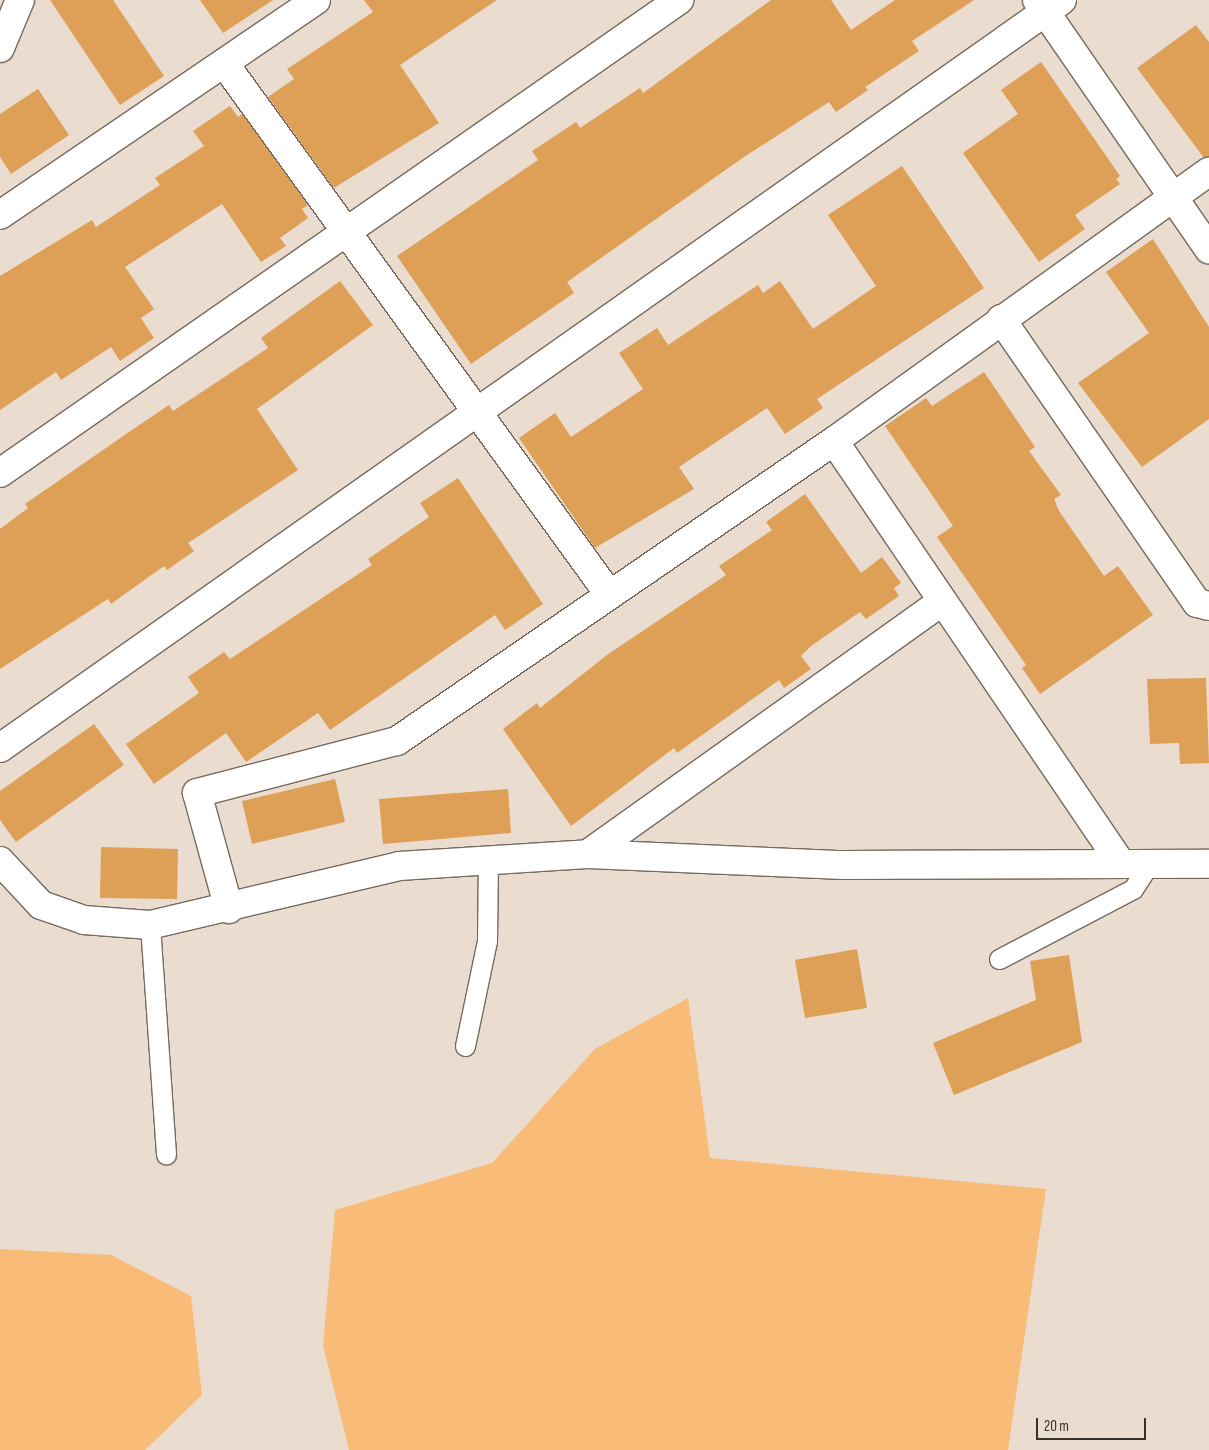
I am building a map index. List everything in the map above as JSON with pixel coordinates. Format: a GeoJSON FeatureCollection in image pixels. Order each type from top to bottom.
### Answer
{"type":"FeatureCollection","features":[{"type":"Feature","properties":{"kind":"street"},"geometry":{"type":"LineString","coordinates":[[0,48],[20,0]]}},
{"type":"Feature","properties":{"kind":"street"},"geometry":{"type":"LineString","coordinates":[[0,215],[316,0]]}},
{"type":"Feature","properties":{"kind":"street"},"geometry":{"type":"LineString","coordinates":[[0,473],[348,233],[679,0]]}},
{"type":"Feature","properties":{"kind":"street"},"geometry":{"type":"LineString","coordinates":[[0,748],[1048,4],[1171,197],[1209,249]]}},
{"type":"Feature","properties":{"kind":"street"},"geometry":{"type":"LineString","coordinates":[[224,63],[609,594]]}},
{"type":"Feature","properties":{"kind":"street"},"geometry":{"type":"LineString","coordinates":[[229,909],[197,793],[398,741],[834,441],[1171,197],[1209,172]]}},
{"type":"Feature","properties":{"kind":"street"},"geometry":{"type":"LineString","coordinates":[[1001,319],[1197,604],[1209,606]]}},
{"type":"Feature","properties":{"kind":"street"},"geometry":{"type":"LineString","coordinates":[[834,441],[1120,862]]}},
{"type":"Feature","properties":{"kind":"street"},"geometry":{"type":"LineString","coordinates":[[588,854],[942,602]]}},
{"type":"Feature","properties":{"kind":"street"},"geometry":{"type":"LineString","coordinates":[[0,861],[41,905],[84,920],[150,925],[229,909],[399,866],[588,854],[843,865],[1120,862],[1209,864]]}},
{"type":"Feature","properties":{"kind":"lane"},"geometry":{"type":"LineString","coordinates":[[465,1046],[487,941],[488,860]]}},
{"type":"Feature","properties":{"kind":"lane"},"geometry":{"type":"LineString","coordinates":[[999,959],[1133,889],[1150,863]]}},
{"type":"Feature","properties":{"kind":"lane"},"geometry":{"type":"LineString","coordinates":[[150,925],[166,1154]]}},
{"type":"Feature","properties":{"kind":"shaded area"},"geometry":{"type":"Polygon","coordinates":[[[688,998],[710,1158],[1046,1189],[1008,1450],[349,1450],[323,1346],[335,1210],[492,1163],[595,1049],[688,998]]]}},
{"type":"Feature","properties":{"kind":"shaded area"},"geometry":{"type":"Polygon","coordinates":[[[0,1249],[111,1255],[191,1296],[202,1395],[145,1450],[0,1450],[0,1249]]]}},
{"type":"Feature","properties":{"kind":"building"},"geometry":{"type":"Polygon","coordinates":[[[50,0],[113,0],[164,76],[120,105],[50,0]]]}},
{"type":"Feature","properties":{"kind":"building"},"geometry":{"type":"Polygon","coordinates":[[[200,0],[273,0],[223,33],[200,0]]]}},
{"type":"Feature","properties":{"kind":"building"},"geometry":{"type":"Polygon","coordinates":[[[364,0],[497,0],[400,65],[439,123],[334,188],[268,97],[294,79],[287,69],[373,12],[364,0]]]}},
{"type":"Feature","properties":{"kind":"building"},"geometry":{"type":"Polygon","coordinates":[[[771,0],[831,0],[851,30],[895,0],[974,0],[912,41],[919,51],[865,87],[868,90],[836,112],[829,102],[741,159],[567,282],[574,293],[471,364],[397,256],[538,160],[532,151],[576,122],[580,128],[640,88],[643,93],[771,0]]]}},
{"type":"Feature","properties":{"kind":"building"},"geometry":{"type":"Polygon","coordinates":[[[1196,25],[1209,42],[1209,157],[1204,158],[1137,68],[1196,25]]]}},
{"type":"Feature","properties":{"kind":"building"},"geometry":{"type":"Polygon","coordinates":[[[1041,62],[1120,176],[1116,179],[1120,184],[1075,215],[1085,229],[1039,262],[963,153],[1018,114],[1001,90],[1041,62]]]}},
{"type":"Feature","properties":{"kind":"building"},"geometry":{"type":"Polygon","coordinates":[[[38,89],[69,135],[11,174],[0,157],[0,114],[38,89]]]}},
{"type":"Feature","properties":{"kind":"building"},"geometry":{"type":"Polygon","coordinates":[[[230,106],[238,117],[242,114],[308,205],[302,209],[308,218],[280,238],[286,246],[261,262],[222,204],[125,267],[154,309],[141,318],[154,338],[120,361],[111,347],[61,380],[56,372],[0,410],[0,276],[92,220],[96,227],[160,185],[155,178],[204,146],[193,131],[230,106]]]}},
{"type":"Feature","properties":{"kind":"building"},"geometry":{"type":"Polygon","coordinates":[[[902,166],[984,288],[817,399],[823,408],[785,434],[767,408],[679,467],[694,489],[595,548],[519,438],[555,413],[571,437],[643,389],[619,353],[657,328],[668,345],[758,285],[763,293],[780,281],[813,329],[876,286],[828,215],[902,166]]]}},
{"type":"Feature","properties":{"kind":"building"},"geometry":{"type":"Polygon","coordinates":[[[1153,239],[1209,327],[1209,419],[1142,467],[1078,383],[1149,333],[1106,272],[1153,239]]]}},
{"type":"Feature","properties":{"kind":"building"},"geometry":{"type":"Polygon","coordinates":[[[340,281],[373,325],[257,409],[298,470],[188,543],[194,551],[167,570],[164,566],[111,604],[108,599],[0,669],[0,529],[28,508],[25,504],[129,432],[169,405],[173,411],[268,348],[261,338],[340,281]]]}},
{"type":"Feature","properties":{"kind":"building"},"geometry":{"type":"Polygon","coordinates":[[[984,372],[1035,447],[1029,451],[1061,495],[1054,499],[1059,511],[1104,576],[1118,566],[1153,615],[1040,694],[1022,668],[1026,665],[937,537],[953,526],[885,426],[926,398],[932,406],[984,372]]]}},
{"type":"Feature","properties":{"kind":"building"},"geometry":{"type":"Polygon","coordinates":[[[458,478],[543,604],[505,630],[495,615],[330,730],[318,713],[246,762],[226,733],[154,784],[126,744],[199,693],[188,677],[224,652],[230,659],[372,565],[368,559],[429,517],[420,503],[458,478]]]}},
{"type":"Feature","properties":{"kind":"building"},"geometry":{"type":"Polygon","coordinates":[[[805,494],[861,573],[882,557],[901,583],[894,588],[899,596],[866,619],[860,612],[811,646],[801,656],[811,669],[784,688],[779,680],[677,753],[674,748],[571,826],[503,729],[537,703],[540,708],[607,655],[726,575],[719,566],[772,530],[766,522],[805,494]]]}},
{"type":"Feature","properties":{"kind":"building"},"geometry":{"type":"Polygon","coordinates":[[[1206,678],[1209,763],[1180,764],[1179,743],[1150,744],[1147,679],[1206,678]]]}},
{"type":"Feature","properties":{"kind":"building"},"geometry":{"type":"Polygon","coordinates":[[[94,724],[124,765],[16,842],[0,820],[0,791],[94,724]]]}},
{"type":"Feature","properties":{"kind":"building"},"geometry":{"type":"Polygon","coordinates":[[[335,779],[345,822],[252,844],[242,801],[335,779]]]}},
{"type":"Feature","properties":{"kind":"building"},"geometry":{"type":"Polygon","coordinates":[[[508,789],[511,833],[383,844],[379,799],[508,789]]]}},
{"type":"Feature","properties":{"kind":"building"},"geometry":{"type":"Polygon","coordinates":[[[101,847],[178,849],[177,899],[100,898],[101,847]]]}},
{"type":"Feature","properties":{"kind":"building"},"geometry":{"type":"Polygon","coordinates":[[[857,949],[867,1008],[805,1018],[795,960],[857,949]]]}},
{"type":"Feature","properties":{"kind":"building"},"geometry":{"type":"Polygon","coordinates":[[[1069,955],[1082,1042],[954,1095],[933,1043],[1036,1000],[1030,961],[1069,955]]]}}]}
